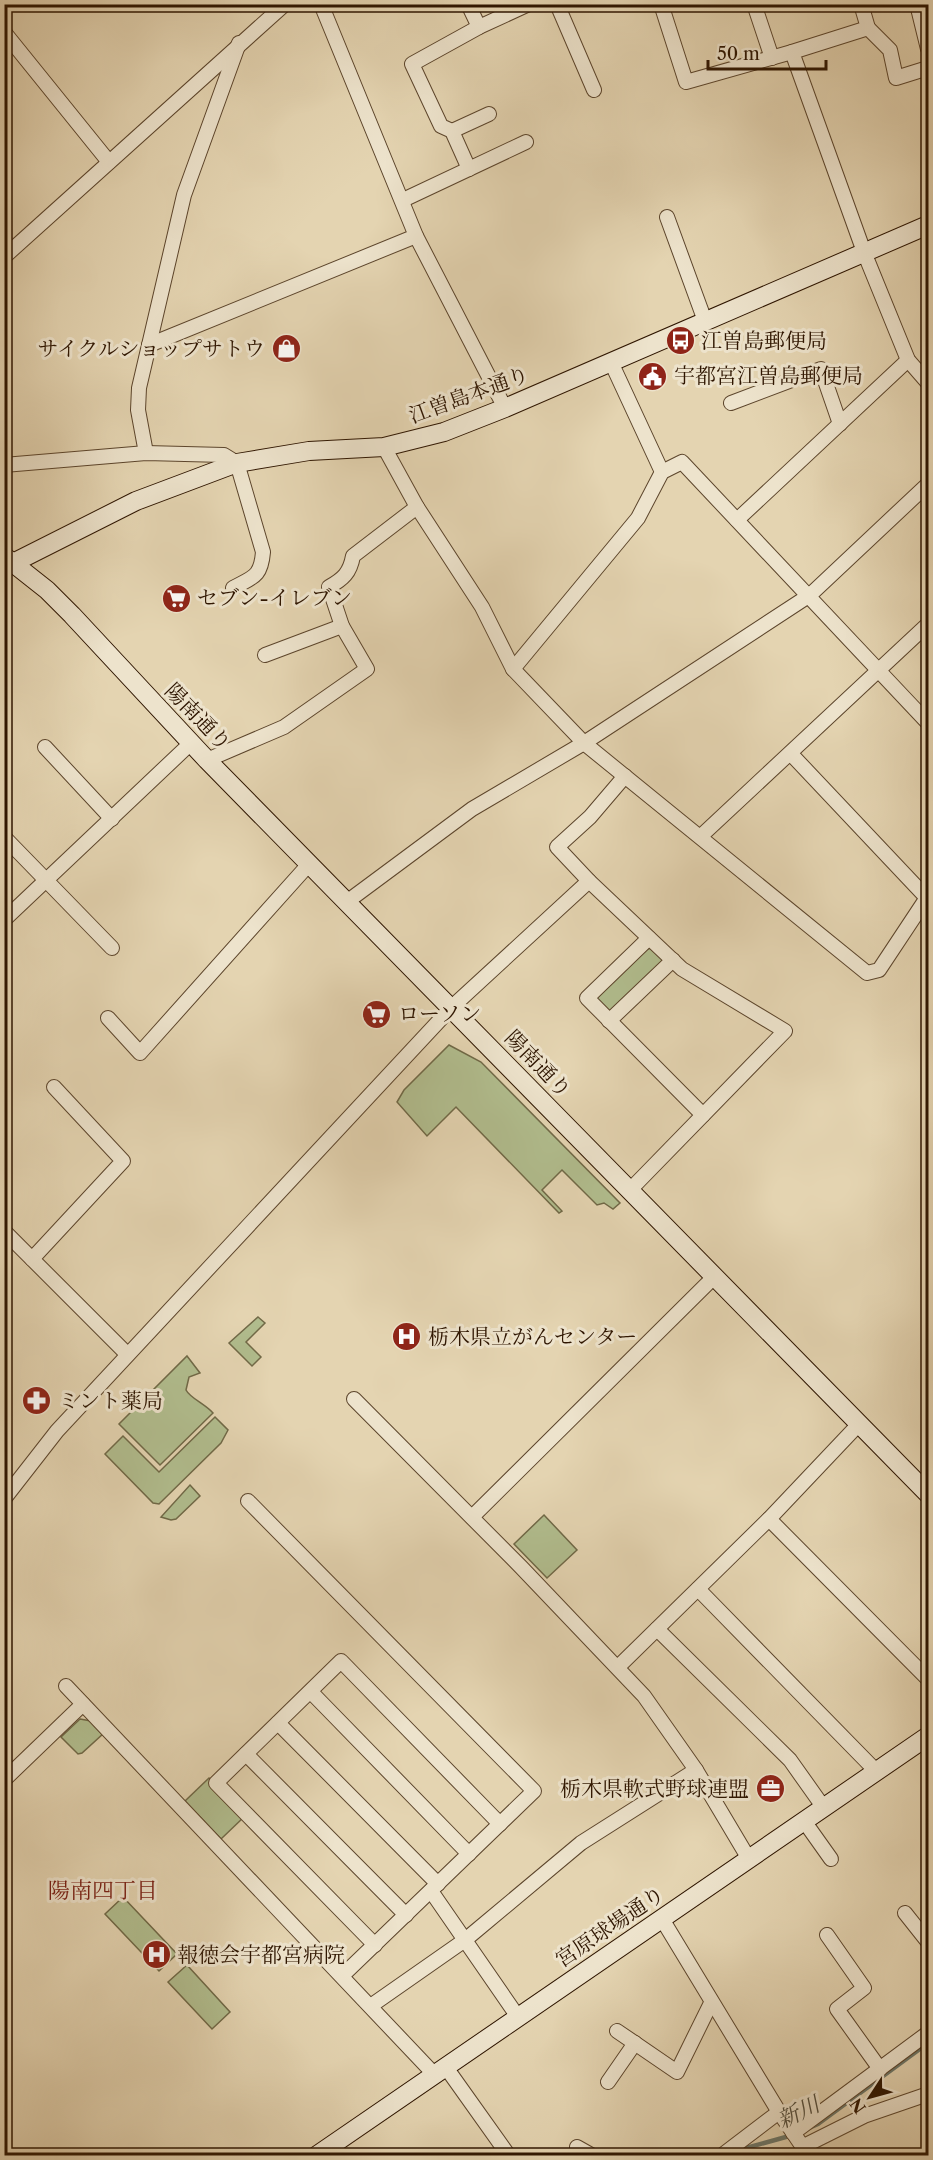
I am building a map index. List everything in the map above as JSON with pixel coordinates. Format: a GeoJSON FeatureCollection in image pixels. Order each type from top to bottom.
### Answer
{"type":"FeatureCollection","features":[{"type":"Feature","properties":{"kind":"street"},"geometry":{"type":"LineString","coordinates":[[4,257],[285,4]]}},
{"type":"Feature","properties":{"kind":"street"},"geometry":{"type":"LineString","coordinates":[[321,4],[416,236],[505,408]]}},
{"type":"Feature","properties":{"kind":"street"},"geometry":{"type":"LineString","coordinates":[[468,4],[479,27]]}},
{"type":"Feature","properties":{"kind":"street"},"geometry":{"type":"LineString","coordinates":[[470,169],[452,131],[441,126],[411,64],[479,27],[529,4]]}},
{"type":"Feature","properties":{"kind":"street"},"geometry":{"type":"LineString","coordinates":[[557,4],[594,90]]}},
{"type":"Feature","properties":{"kind":"street"},"geometry":{"type":"LineString","coordinates":[[661,4],[686,82],[868,28]]}},
{"type":"Feature","properties":{"kind":"street"},"geometry":{"type":"LineString","coordinates":[[754,4],[772,57]]}},
{"type":"Feature","properties":{"kind":"street"},"geometry":{"type":"LineString","coordinates":[[861,4],[868,28],[890,50],[896,78],[928,68]]}},
{"type":"Feature","properties":{"kind":"street"},"geometry":{"type":"LineString","coordinates":[[917,4],[928,49]]}},
{"type":"Feature","properties":{"kind":"street"},"geometry":{"type":"LineString","coordinates":[[4,32],[109,162]]}},
{"type":"Feature","properties":{"kind":"street"},"geometry":{"type":"LineString","coordinates":[[146,453],[138,410],[139,388],[184,195],[239,43]]}},
{"type":"Feature","properties":{"kind":"street"},"geometry":{"type":"LineString","coordinates":[[792,52],[864,252],[908,360],[928,383]]}},
{"type":"Feature","properties":{"kind":"street"},"geometry":{"type":"LineString","coordinates":[[452,131],[489,114]]}},
{"type":"Feature","properties":{"kind":"street"},"geometry":{"type":"LineString","coordinates":[[403,200],[526,142]]}},
{"type":"Feature","properties":{"kind":"street"},"geometry":{"type":"LineString","coordinates":[[667,218],[705,321]]}},
{"type":"Feature","properties":{"kind":"street","name":"江曽島本通り"},"geometry":{"type":"LineString","coordinates":[[7,562],[136,501],[237,463],[309,451],[384,447],[444,432],[505,408],[928,225]]}},
{"type":"Feature","properties":{"kind":"street"},"geometry":{"type":"LineString","coordinates":[[149,345],[416,236]]}},
{"type":"Feature","properties":{"kind":"street"},"geometry":{"type":"LineString","coordinates":[[737,520],[908,360]]}},
{"type":"Feature","properties":{"kind":"street"},"geometry":{"type":"LineString","coordinates":[[611,362],[662,472]]}},
{"type":"Feature","properties":{"kind":"street"},"geometry":{"type":"LineString","coordinates":[[731,403],[821,369],[840,424]]}},
{"type":"Feature","properties":{"kind":"street"},"geometry":{"type":"LineString","coordinates":[[384,447],[417,507],[482,607],[513,669],[584,743],[867,973],[879,970],[928,897],[791,754]]}},
{"type":"Feature","properties":{"kind":"street"},"geometry":{"type":"LineString","coordinates":[[4,465],[146,453],[224,454],[237,463],[262,552],[262,567],[257,575],[233,588]]}},
{"type":"Feature","properties":{"kind":"street"},"geometry":{"type":"LineString","coordinates":[[513,669],[638,518],[662,472],[682,462],[810,595],[928,723]]}},
{"type":"Feature","properties":{"kind":"street"},"geometry":{"type":"LineString","coordinates":[[348,901],[472,809],[584,743],[810,595],[928,484]]}},
{"type":"Feature","properties":{"kind":"street"},"geometry":{"type":"LineString","coordinates":[[207,760],[284,727],[367,669],[342,626],[329,587],[342,579],[351,569],[353,556],[417,507]]}},
{"type":"Feature","properties":{"kind":"street"},"geometry":{"type":"LineString","coordinates":[[4,546],[7,562]]}},
{"type":"Feature","properties":{"kind":"street","name":"陽南通り"},"geometry":{"type":"LineString","coordinates":[[7,562],[72,615],[207,760],[928,1494]]}},
{"type":"Feature","properties":{"kind":"street"},"geometry":{"type":"LineString","coordinates":[[701,836],[928,624]]}},
{"type":"Feature","properties":{"kind":"street"},"geometry":{"type":"LineString","coordinates":[[265,655],[342,626]]}},
{"type":"Feature","properties":{"kind":"street"},"geometry":{"type":"LineString","coordinates":[[4,920],[191,743]]}},
{"type":"Feature","properties":{"kind":"street"},"geometry":{"type":"LineString","coordinates":[[45,747],[112,819]]}},
{"type":"Feature","properties":{"kind":"street"},"geometry":{"type":"LineString","coordinates":[[625,776],[590,818],[557,847],[589,881],[682,969],[785,1030],[630,1190]]}},
{"type":"Feature","properties":{"kind":"street"},"geometry":{"type":"LineString","coordinates":[[4,837],[112,948]]}},
{"type":"Feature","properties":{"kind":"street"},"geometry":{"type":"LineString","coordinates":[[108,1018],[140,1053],[310,863]]}},
{"type":"Feature","properties":{"kind":"street"},"geometry":{"type":"LineString","coordinates":[[4,1499],[57,1431],[452,1007],[589,881]]}},
{"type":"Feature","properties":{"kind":"street"},"geometry":{"type":"LineString","coordinates":[[650,938],[587,998],[703,1115]]}},
{"type":"Feature","properties":{"kind":"street"},"geometry":{"type":"LineString","coordinates":[[609,1021],[673,960]]}},
{"type":"Feature","properties":{"kind":"street"},"geometry":{"type":"LineString","coordinates":[[32,1259],[123,1161],[54,1087]]}},
{"type":"Feature","properties":{"kind":"street"},"geometry":{"type":"LineString","coordinates":[[4,1231],[128,1354]]}},
{"type":"Feature","properties":{"kind":"street"},"geometry":{"type":"LineString","coordinates":[[472,1516],[714,1277]]}},
{"type":"Feature","properties":{"kind":"street"},"geometry":{"type":"LineString","coordinates":[[354,1399],[472,1516],[618,1667],[672,1732],[749,1859]]}},
{"type":"Feature","properties":{"kind":"street"},"geometry":{"type":"LineString","coordinates":[[618,1667],[769,1519],[859,1424]]}},
{"type":"Feature","properties":{"kind":"street"},"geometry":{"type":"LineString","coordinates":[[248,1501],[534,1791],[343,1975]]}},
{"type":"Feature","properties":{"kind":"street"},"geometry":{"type":"LineString","coordinates":[[769,1519],[928,1679]]}},
{"type":"Feature","properties":{"kind":"street"},"geometry":{"type":"LineString","coordinates":[[698,1588],[877,1772]]}},
{"type":"Feature","properties":{"kind":"street"},"geometry":{"type":"LineString","coordinates":[[657,1629],[790,1760],[824,1808]]}},
{"type":"Feature","properties":{"kind":"street"},"geometry":{"type":"LineString","coordinates":[[375,1945],[216,1783],[341,1661],[500,1824]]}},
{"type":"Feature","properties":{"kind":"street"},"geometry":{"type":"LineString","coordinates":[[66,1686],[372,2005],[440,2070],[509,2156]]}},
{"type":"Feature","properties":{"kind":"street"},"geometry":{"type":"LineString","coordinates":[[311,1692],[469,1854]]}},
{"type":"Feature","properties":{"kind":"street"},"geometry":{"type":"LineString","coordinates":[[4,1780],[83,1704]]}},
{"type":"Feature","properties":{"kind":"street"},"geometry":{"type":"LineString","coordinates":[[278,1723],[434,1887],[465,1940],[518,2017]]}},
{"type":"Feature","properties":{"kind":"street","name":"宮原球場通り"},"geometry":{"type":"LineString","coordinates":[[316,2156],[804,1821],[928,1739]]}},
{"type":"Feature","properties":{"kind":"street"},"geometry":{"type":"LineString","coordinates":[[246,1754],[406,1915]]}},
{"type":"Feature","properties":{"kind":"street"},"geometry":{"type":"LineString","coordinates":[[372,2005],[465,1940],[581,1843],[696,1770]]}},
{"type":"Feature","properties":{"kind":"street"},"geometry":{"type":"LineString","coordinates":[[804,1821],[831,1859]]}},
{"type":"Feature","properties":{"kind":"street"},"geometry":{"type":"LineString","coordinates":[[905,1913],[928,1942]]}},
{"type":"Feature","properties":{"kind":"street"},"geometry":{"type":"LineString","coordinates":[[662,1919],[711,2003],[806,2151],[864,2116],[928,2094]]}},
{"type":"Feature","properties":{"kind":"street"},"geometry":{"type":"LineString","coordinates":[[827,1935],[864,1988],[837,2009],[880,2069]]}},
{"type":"Feature","properties":{"kind":"street"},"geometry":{"type":"LineString","coordinates":[[617,2031],[676,2072],[711,2003]]}},
{"type":"Feature","properties":{"kind":"street"},"geometry":{"type":"LineString","coordinates":[[793,2133],[928,2033]]}},
{"type":"Feature","properties":{"kind":"street"},"geometry":{"type":"LineString","coordinates":[[609,2082],[635,2043]]}},
{"type":"Feature","properties":{"kind":"street"},"geometry":{"type":"LineString","coordinates":[[721,2156],[779,2112]]}},
{"type":"Feature","properties":{"kind":"street"},"geometry":{"type":"LineString","coordinates":[[577,2147],[591,2155]]}},
{"type":"Feature","properties":{"kind":"green space"},"geometry":{"type":"Polygon","coordinates":[[[652,948],[662,959],[662,965],[612,1012],[606,1014],[596,1003],[596,997],[647,949],[652,948]]]}},
{"type":"Feature","properties":{"kind":"green space"},"geometry":{"type":"Polygon","coordinates":[[[449,1045],[481,1062],[620,1203],[613,1209],[604,1203],[597,1205],[562,1170],[542,1190],[562,1211],[559,1213],[456,1107],[427,1136],[397,1102],[404,1090],[449,1045]]]}},
{"type":"Feature","properties":{"kind":"green space"},"geometry":{"type":"Polygon","coordinates":[[[258,1317],[265,1323],[246,1342],[261,1357],[252,1366],[229,1343],[258,1317]]]}},
{"type":"Feature","properties":{"kind":"green space"},"geometry":{"type":"Polygon","coordinates":[[[187,1356],[200,1373],[189,1377],[186,1390],[213,1413],[160,1465],[119,1424],[187,1356]]]}},
{"type":"Feature","properties":{"kind":"green space"},"geometry":{"type":"Polygon","coordinates":[[[215,1417],[228,1430],[221,1443],[159,1504],[153,1503],[105,1454],[123,1436],[159,1472],[215,1417]]]}},
{"type":"Feature","properties":{"kind":"green space"},"geometry":{"type":"Polygon","coordinates":[[[190,1485],[200,1496],[176,1519],[161,1517],[190,1485]]]}},
{"type":"Feature","properties":{"kind":"green space"},"geometry":{"type":"Polygon","coordinates":[[[544,1515],[577,1550],[547,1578],[514,1544],[544,1515]]]}},
{"type":"Feature","properties":{"kind":"green space"},"geometry":{"type":"Polygon","coordinates":[[[80,1719],[91,1721],[104,1733],[78,1754],[61,1737],[80,1719]]]}},
{"type":"Feature","properties":{"kind":"green space"},"geometry":{"type":"Polygon","coordinates":[[[209,1778],[245,1816],[221,1839],[185,1801],[209,1778]]]}},
{"type":"Feature","properties":{"kind":"green space"},"geometry":{"type":"Polygon","coordinates":[[[123,1897],[177,1954],[159,1971],[105,1914],[123,1897]]]}},
{"type":"Feature","properties":{"kind":"green space"},"geometry":{"type":"Polygon","coordinates":[[[187,1965],[230,2012],[212,2029],[168,1982],[187,1965]]]}},
{"type":"Feature","properties":{"kind":"waterway","name":"新川"},"geometry":{"type":"LineString","coordinates":[[809,2128],[818,2124],[928,2043]]}},
{"type":"Feature","properties":{"kind":"waterway","name":"新川"},"geometry":{"type":"LineString","coordinates":[[746,2148],[793,2135]]}},
{"type":"Feature","properties":{"kind":"place","name":"江曽島郵便局"},"geometry":{"type":"Point","coordinates":[680,341]}},
{"type":"Feature","properties":{"kind":"place","name":"サイクルショップサトウ"},"geometry":{"type":"Point","coordinates":[286,349]}},
{"type":"Feature","properties":{"kind":"place","name":"宇都宮江曽島郵便局"},"geometry":{"type":"Point","coordinates":[653,376]}},
{"type":"Feature","properties":{"kind":"place","name":"セブン-イレブン"},"geometry":{"type":"Point","coordinates":[176,598]}},
{"type":"Feature","properties":{"kind":"place","name":"ローソン"},"geometry":{"type":"Point","coordinates":[377,1014]}},
{"type":"Feature","properties":{"kind":"place","name":"栃木県立がんセンター"},"geometry":{"type":"Point","coordinates":[407,1337]}},
{"type":"Feature","properties":{"kind":"place","name":"ミント薬局"},"geometry":{"type":"Point","coordinates":[37,1401]}},
{"type":"Feature","properties":{"kind":"place","name":"栃木県軟式野球連盟"},"geometry":{"type":"Point","coordinates":[770,1789]}},
{"type":"Feature","properties":{"kind":"place","name":"報徳会宇都宮病院"},"geometry":{"type":"Point","coordinates":[156,1955]}},
{"type":"Feature","properties":{"kind":"district","name":"陽南四丁目"},"geometry":{"type":"Point","coordinates":[103,1890]}}]}
